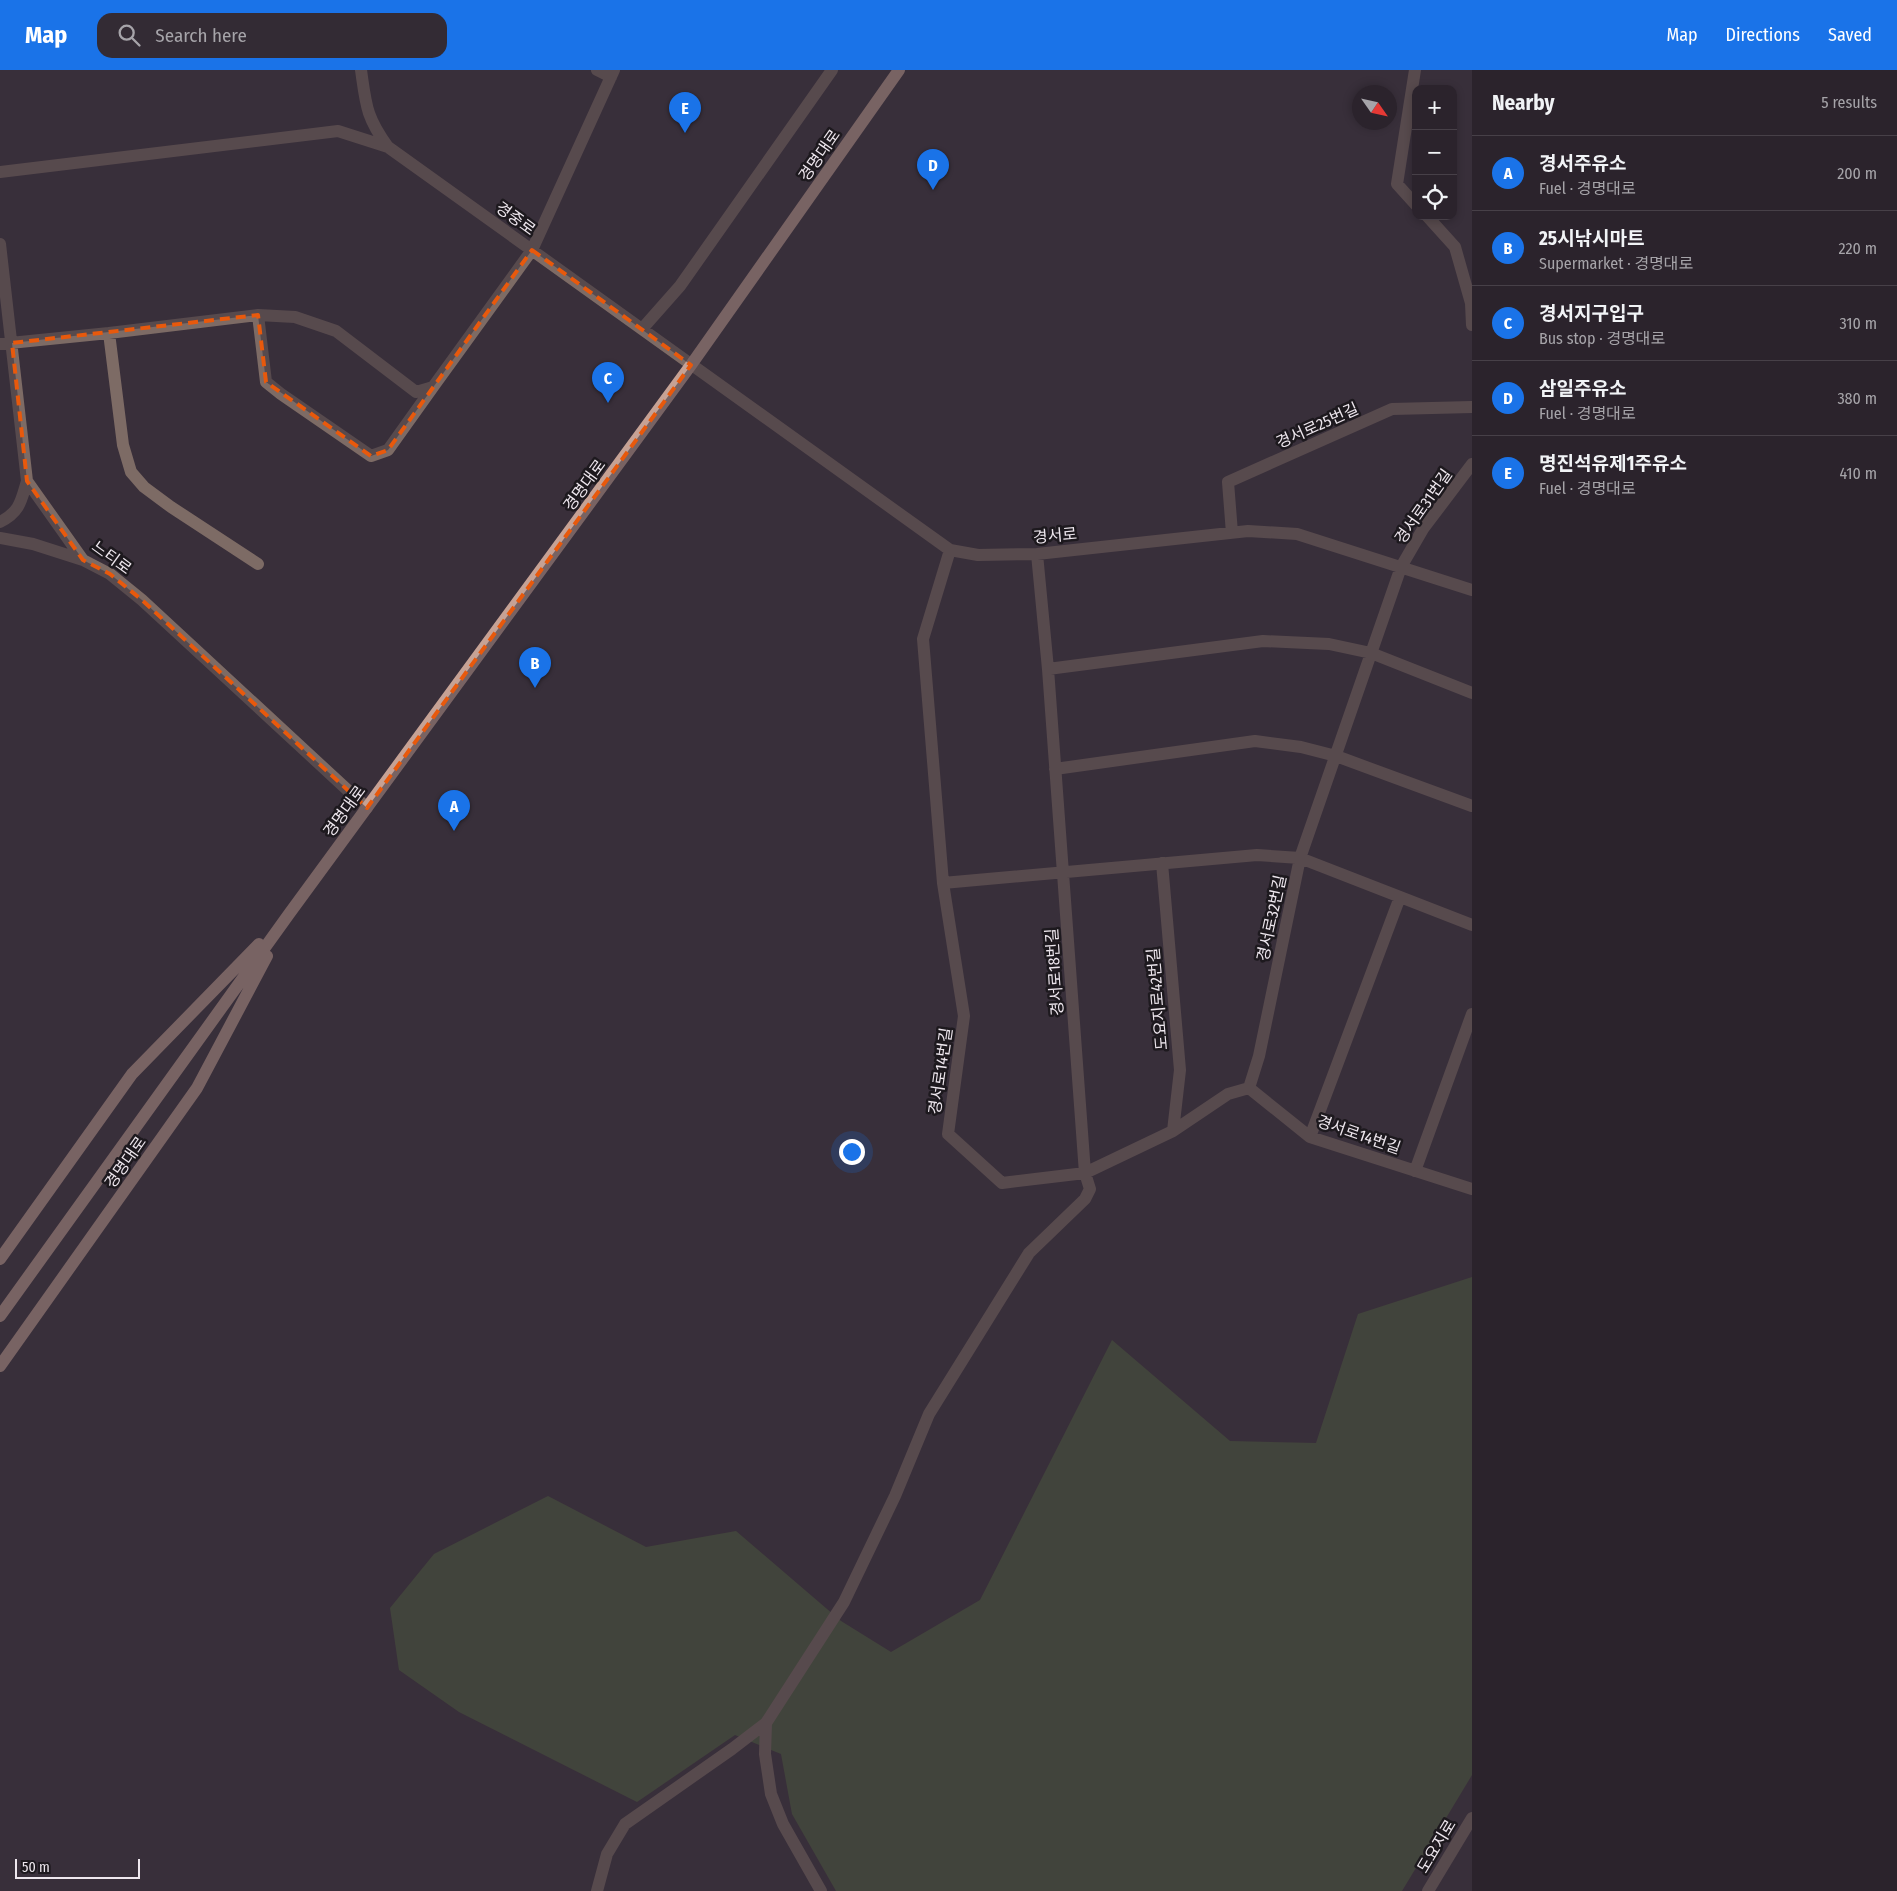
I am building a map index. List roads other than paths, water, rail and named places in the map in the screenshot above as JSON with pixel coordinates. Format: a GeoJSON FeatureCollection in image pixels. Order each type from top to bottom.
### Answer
{"type":"FeatureCollection","features":[{"type":"Feature","properties":{"kind":"main road","name":"경명대로"},"geometry":{"type":"LineString","coordinates":[[0,1316],[289,914],[691,365],[898,70]]}},
{"type":"Feature","properties":{"kind":"main road","name":"경명대로"},"geometry":{"type":"LineString","coordinates":[[0,1259],[132,1074],[289,914]]}},
{"type":"Feature","properties":{"kind":"main road","name":"경명대로"},"geometry":{"type":"LineString","coordinates":[[0,1366],[197,1088],[289,914]]}},
{"type":"Feature","properties":{"kind":"street","name":"경중로"},"geometry":{"type":"LineString","coordinates":[[361,70],[366,107],[374,128],[388,146],[691,365]]}},
{"type":"Feature","properties":{"kind":"street"},"geometry":{"type":"LineString","coordinates":[[258,315],[266,382],[371,456],[388,450],[532,250],[613,73],[597,70]]}},
{"type":"Feature","properties":{"kind":"street"},"geometry":{"type":"LineString","coordinates":[[642,329],[680,286],[832,70]]}},
{"type":"Feature","properties":{"kind":"street"},"geometry":{"type":"LineString","coordinates":[[1412,201],[1397,184],[1415,70]]}},
{"type":"Feature","properties":{"kind":"street"},"geometry":{"type":"LineString","coordinates":[[0,172],[338,131],[388,146]]}},
{"type":"Feature","properties":{"kind":"street"},"geometry":{"type":"LineString","coordinates":[[1430,220],[1455,247],[1471,303],[1472,325]]}},
{"type":"Feature","properties":{"kind":"street","name":"느티로"},"geometry":{"type":"LineString","coordinates":[[0,244],[6,344],[27,480],[83,560],[110,574],[142,600],[367,808]]}},
{"type":"Feature","properties":{"kind":"street"},"geometry":{"type":"LineString","coordinates":[[6,344],[258,315],[295,317],[336,331],[416,392],[433,386]]}},
{"type":"Feature","properties":{"kind":"street"},"geometry":{"type":"LineString","coordinates":[[108,333],[123,445],[131,472],[144,487],[258,564]]}},
{"type":"Feature","properties":{"kind":"street","name":"경서로"},"geometry":{"type":"LineString","coordinates":[[691,365],[950,550],[978,555],[1037,554],[1248,531],[1297,534],[1472,590]]}},
{"type":"Feature","properties":{"kind":"street","name":"경서로25번길"},"geometry":{"type":"LineString","coordinates":[[1232,533],[1228,482],[1392,409],[1472,406]]}},
{"type":"Feature","properties":{"kind":"street","name":"경서로31번길"},"geometry":{"type":"LineString","coordinates":[[1401,567],[1423,529],[1472,464]]}},
{"type":"Feature","properties":{"kind":"street"},"geometry":{"type":"LineString","coordinates":[[0,522],[10,517],[20,506],[27,480]]}},
{"type":"Feature","properties":{"kind":"street"},"geometry":{"type":"LineString","coordinates":[[0,538],[33,544],[83,560]]}},
{"type":"Feature","properties":{"kind":"street","name":"경서로14번길"},"geometry":{"type":"LineString","coordinates":[[950,550],[924,639],[943,883],[964,1016],[948,1134],[1002,1182],[1084,1173],[1173,1131],[1228,1094],[1249,1088],[1310,1137],[1472,1189]]}},
{"type":"Feature","properties":{"kind":"street","name":"경서로18번길"},"geometry":{"type":"LineString","coordinates":[[766,1723],[844,1602],[895,1496],[929,1414],[1029,1253],[1085,1199],[1090,1189],[1084,1173],[1048,669],[1037,554]]}},
{"type":"Feature","properties":{"kind":"street","name":"경서로32번길"},"geometry":{"type":"LineString","coordinates":[[1249,1088],[1259,1056],[1300,858],[1401,567]]}},
{"type":"Feature","properties":{"kind":"street"},"geometry":{"type":"LineString","coordinates":[[1048,669],[1262,641],[1329,644],[1371,653],[1472,694]]}},
{"type":"Feature","properties":{"kind":"street"},"geometry":{"type":"LineString","coordinates":[[1055,769],[1255,741],[1301,747],[1336,756],[1472,806]]}},
{"type":"Feature","properties":{"kind":"street"},"geometry":{"type":"LineString","coordinates":[[943,883],[1257,855],[1300,858],[1472,925]]}},
{"type":"Feature","properties":{"kind":"street","name":"도요지로42번길"},"geometry":{"type":"LineString","coordinates":[[1162,864],[1180,1070],[1173,1131]]}},
{"type":"Feature","properties":{"kind":"street"},"geometry":{"type":"LineString","coordinates":[[1310,1137],[1400,897]]}},
{"type":"Feature","properties":{"kind":"street"},"geometry":{"type":"LineString","coordinates":[[1415,1171],[1472,1014]]}},
{"type":"Feature","properties":{"kind":"street"},"geometry":{"type":"LineString","coordinates":[[597,1891],[607,1854],[625,1824],[766,1723]]}},
{"type":"Feature","properties":{"kind":"street"},"geometry":{"type":"LineString","coordinates":[[766,1723],[764,1754],[771,1794],[783,1824],[821,1891]]}},
{"type":"Feature","properties":{"kind":"street","name":"도요지로"},"geometry":{"type":"LineString","coordinates":[[1428,1891],[1472,1818]]}},
{"type":"Feature","properties":{"kind":"place","name":"명진석유제1주유소"},"geometry":{"type":"Point","coordinates":[685,133]}},
{"type":"Feature","properties":{"kind":"place","name":"삼일주유소"},"geometry":{"type":"Point","coordinates":[933,190]}},
{"type":"Feature","properties":{"kind":"place","name":"경서지구입구"},"geometry":{"type":"Point","coordinates":[608,403]}},
{"type":"Feature","properties":{"kind":"place","name":"25시낚시마트"},"geometry":{"type":"Point","coordinates":[535,688]}},
{"type":"Feature","properties":{"kind":"place","name":"경서주유소"},"geometry":{"type":"Point","coordinates":[454,831]}}]}
